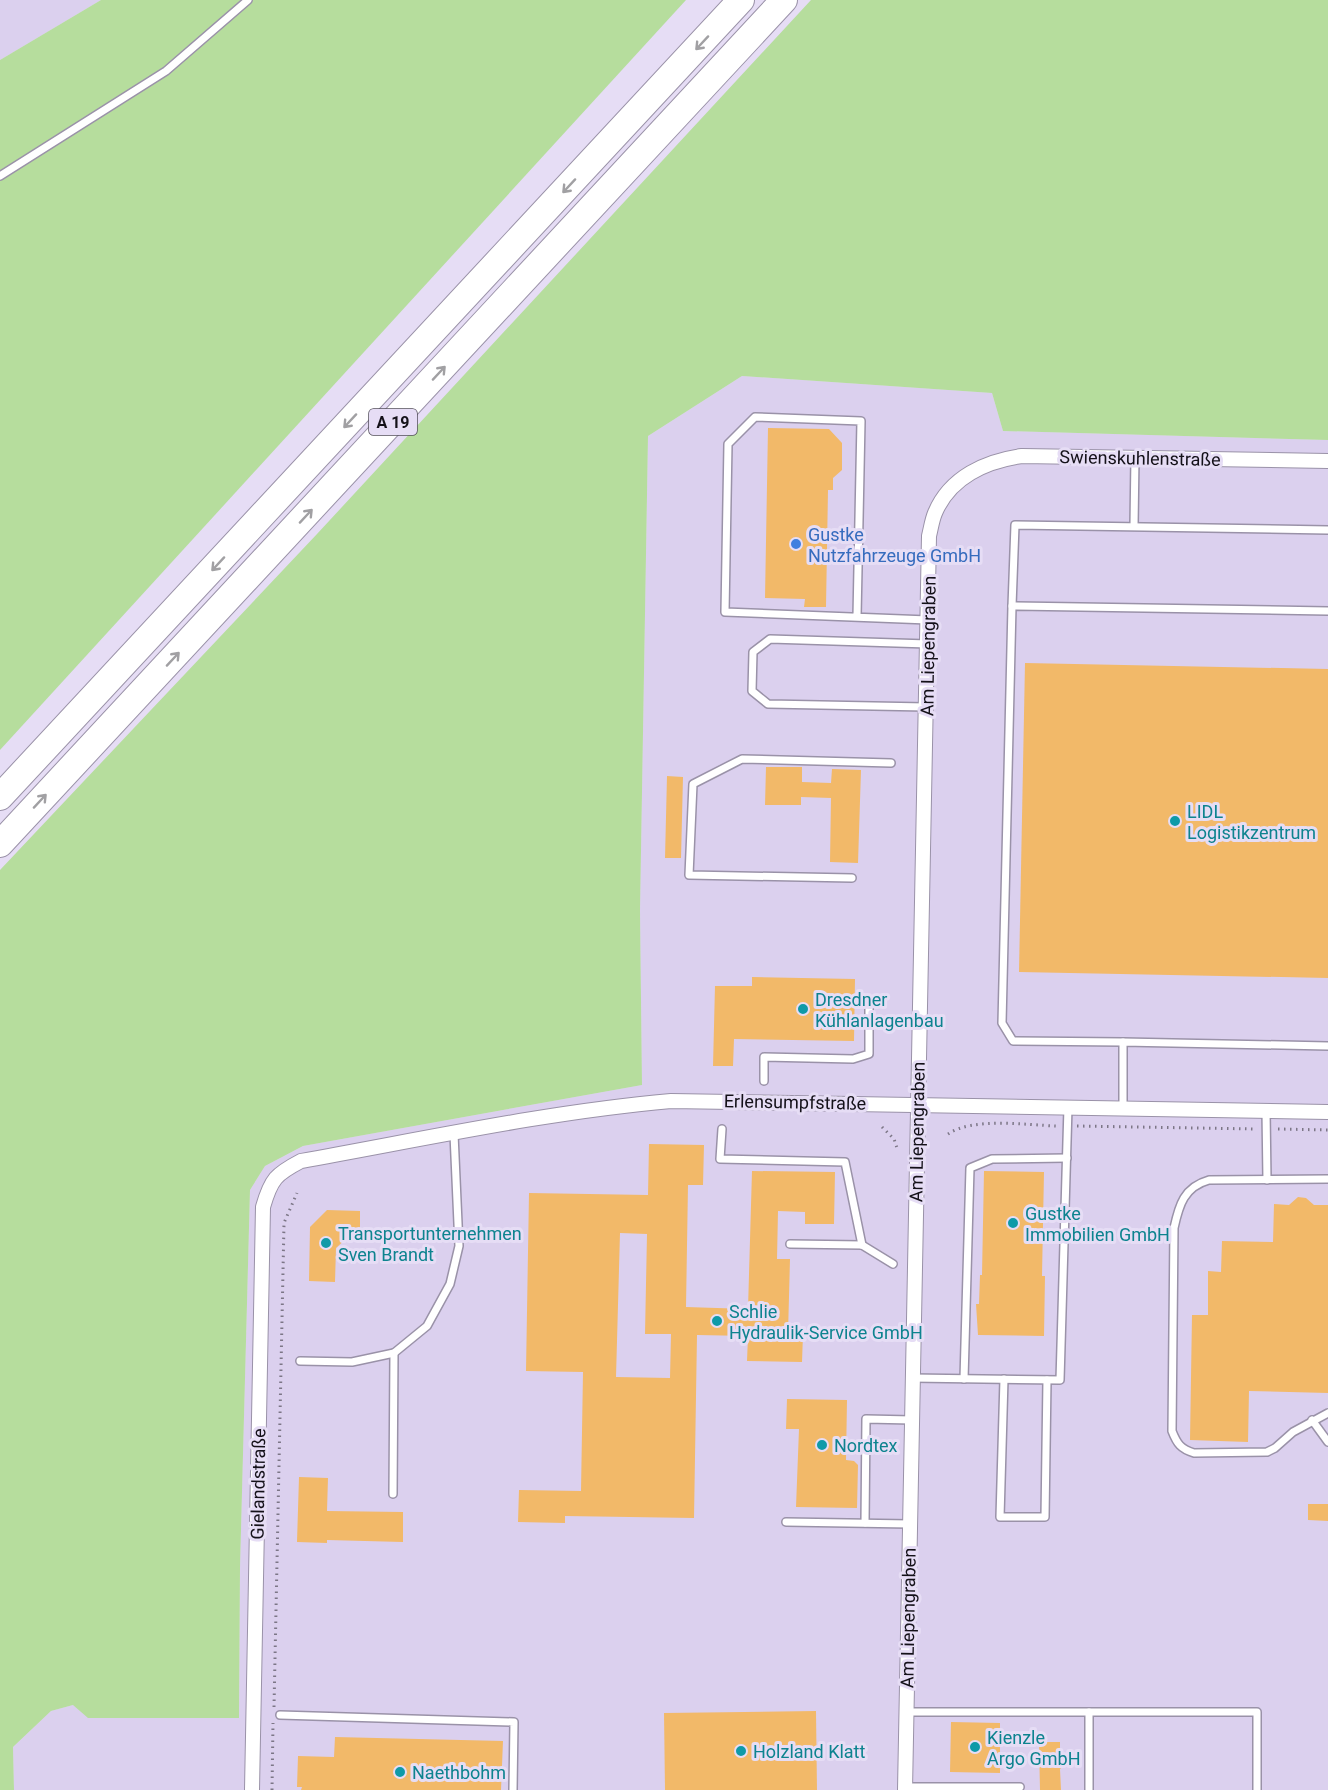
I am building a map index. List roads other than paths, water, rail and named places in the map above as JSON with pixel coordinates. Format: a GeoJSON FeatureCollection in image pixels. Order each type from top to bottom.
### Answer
{"type":"FeatureCollection","features":[{"type":"Feature","properties":{"kind":"highway","name":"A 19"},"geometry":{"type":"LineString","coordinates":[[0,797],[741,0]]}},
{"type":"Feature","properties":{"kind":"highway","name":"A 19"},"geometry":{"type":"LineString","coordinates":[[0,844],[784,0]]}},
{"type":"Feature","properties":{"kind":"street","name":"Swienskuhlenstraße"},"geometry":{"type":"LineString","coordinates":[[957,482],[980,467],[1001,459],[1011,458],[1135,457],[1328,461]]}},
{"type":"Feature","properties":{"kind":"street","name":"Am Liepengraben"},"geometry":{"type":"LineString","coordinates":[[905,1789],[929,536],[934,513],[957,482]]}},
{"type":"Feature","properties":{"kind":"street","name":"Erlensumpfstraße"},"geometry":{"type":"LineString","coordinates":[[273,1179],[281,1171],[301,1161],[635,1104],[671,1101],[1328,1112]]}},
{"type":"Feature","properties":{"kind":"street","name":"Gielandstraße"},"geometry":{"type":"LineString","coordinates":[[252,1790],[263,1207],[273,1179]]}},
{"type":"Feature","properties":{"kind":"lane"},"geometry":{"type":"LineString","coordinates":[[0,176],[166,71],[248,0]]}},
{"type":"Feature","properties":{"kind":"lane"},"geometry":{"type":"LineString","coordinates":[[857,617],[861,421],[755,417],[728,444],[725,612],[928,620]]}},
{"type":"Feature","properties":{"kind":"lane"},"geometry":{"type":"LineString","coordinates":[[1134,526],[1135,457]]}},
{"type":"Feature","properties":{"kind":"lane"},"geometry":{"type":"LineString","coordinates":[[1328,530],[1016,525],[1002,1023],[1013,1041],[1328,1046]]}},
{"type":"Feature","properties":{"kind":"lane"},"geometry":{"type":"LineString","coordinates":[[1012,606],[1328,611]]}},
{"type":"Feature","properties":{"kind":"lane"},"geometry":{"type":"LineString","coordinates":[[927,707],[768,704],[752,692],[753,652],[770,639],[928,644]]}},
{"type":"Feature","properties":{"kind":"lane"},"geometry":{"type":"LineString","coordinates":[[852,878],[689,875],[693,784],[742,759],[891,763]]}},
{"type":"Feature","properties":{"kind":"lane"},"geometry":{"type":"LineString","coordinates":[[764,1081],[764,1057],[853,1059],[869,1054],[869,1001]]}},
{"type":"Feature","properties":{"kind":"lane"},"geometry":{"type":"LineString","coordinates":[[1123,1042],[1123,1108]]}},
{"type":"Feature","properties":{"kind":"lane"},"geometry":{"type":"LineString","coordinates":[[912,1378],[1060,1380],[1068,1107]]}},
{"type":"Feature","properties":{"kind":"lane"},"geometry":{"type":"LineString","coordinates":[[1266,1111],[1267,1180]]}},
{"type":"Feature","properties":{"kind":"lane"},"geometry":{"type":"LineString","coordinates":[[722,1129],[720,1160],[845,1162],[862,1245]]}},
{"type":"Feature","properties":{"kind":"lane"},"geometry":{"type":"LineString","coordinates":[[300,1361],[352,1362],[394,1353],[427,1326],[450,1284],[459,1246],[454,1134]]}},
{"type":"Feature","properties":{"kind":"lane"},"geometry":{"type":"LineString","coordinates":[[964,1378],[970,1168],[992,1158],[1067,1158]]}},
{"type":"Feature","properties":{"kind":"lane"},"geometry":{"type":"LineString","coordinates":[[1328,1179],[1209,1180],[1197,1183],[1186,1193],[1178,1209],[1174,1228],[1172,1431],[1176,1443],[1184,1450],[1194,1453],[1260,1454],[1275,1448],[1293,1432],[1328,1413]]}},
{"type":"Feature","properties":{"kind":"lane"},"geometry":{"type":"LineString","coordinates":[[790,1244],[862,1245],[893,1264]]}},
{"type":"Feature","properties":{"kind":"lane"},"geometry":{"type":"LineString","coordinates":[[393,1494],[394,1353]]}},
{"type":"Feature","properties":{"kind":"lane"},"geometry":{"type":"LineString","coordinates":[[1004,1379],[1000,1517],[1045,1517],[1047,1380]]}},
{"type":"Feature","properties":{"kind":"lane"},"geometry":{"type":"LineString","coordinates":[[864,1523],[866,1419],[912,1420]]}},
{"type":"Feature","properties":{"kind":"lane"},"geometry":{"type":"LineString","coordinates":[[1312,1420],[1328,1442]]}},
{"type":"Feature","properties":{"kind":"lane"},"geometry":{"type":"LineString","coordinates":[[786,1522],[910,1524]]}},
{"type":"Feature","properties":{"kind":"lane"},"geometry":{"type":"LineString","coordinates":[[907,1712],[1257,1712],[1257,1790]]}},
{"type":"Feature","properties":{"kind":"lane"},"geometry":{"type":"LineString","coordinates":[[1089,1712],[1089,1790]]}},
{"type":"Feature","properties":{"kind":"lane"},"geometry":{"type":"LineString","coordinates":[[280,1715],[514,1722],[513,1790]]}},
{"type":"Feature","properties":{"kind":"lane"},"geometry":{"type":"LineString","coordinates":[[905,1789],[1020,1787]]}},
{"type":"Feature","properties":{"kind":"place","name":"Gustke Nutzfahrzeuge GmbH"},"geometry":{"type":"Point","coordinates":[796,544]}},
{"type":"Feature","properties":{"kind":"place","name":"LIDL Logistikzentrum"},"geometry":{"type":"Point","coordinates":[1175,821]}},
{"type":"Feature","properties":{"kind":"place","name":"Dresdner Kühlanlagenbau"},"geometry":{"type":"Point","coordinates":[803,1009]}},
{"type":"Feature","properties":{"kind":"place","name":"Gustke Immobilien GmbH"},"geometry":{"type":"Point","coordinates":[1013,1223]}},
{"type":"Feature","properties":{"kind":"place","name":"Transportunternehmen Sven Brandt"},"geometry":{"type":"Point","coordinates":[326,1243]}},
{"type":"Feature","properties":{"kind":"place","name":"Schlie Hydraulik-Service GmbH"},"geometry":{"type":"Point","coordinates":[717,1321]}},
{"type":"Feature","properties":{"kind":"place","name":"Nordtex"},"geometry":{"type":"Point","coordinates":[822,1445]}},
{"type":"Feature","properties":{"kind":"place","name":"Kienzle Argo GmbH"},"geometry":{"type":"Point","coordinates":[975,1747]}},
{"type":"Feature","properties":{"kind":"place","name":"Holzland Klatt"},"geometry":{"type":"Point","coordinates":[741,1751]}},
{"type":"Feature","properties":{"kind":"place","name":"Naethbohm"},"geometry":{"type":"Point","coordinates":[400,1772]}}]}
